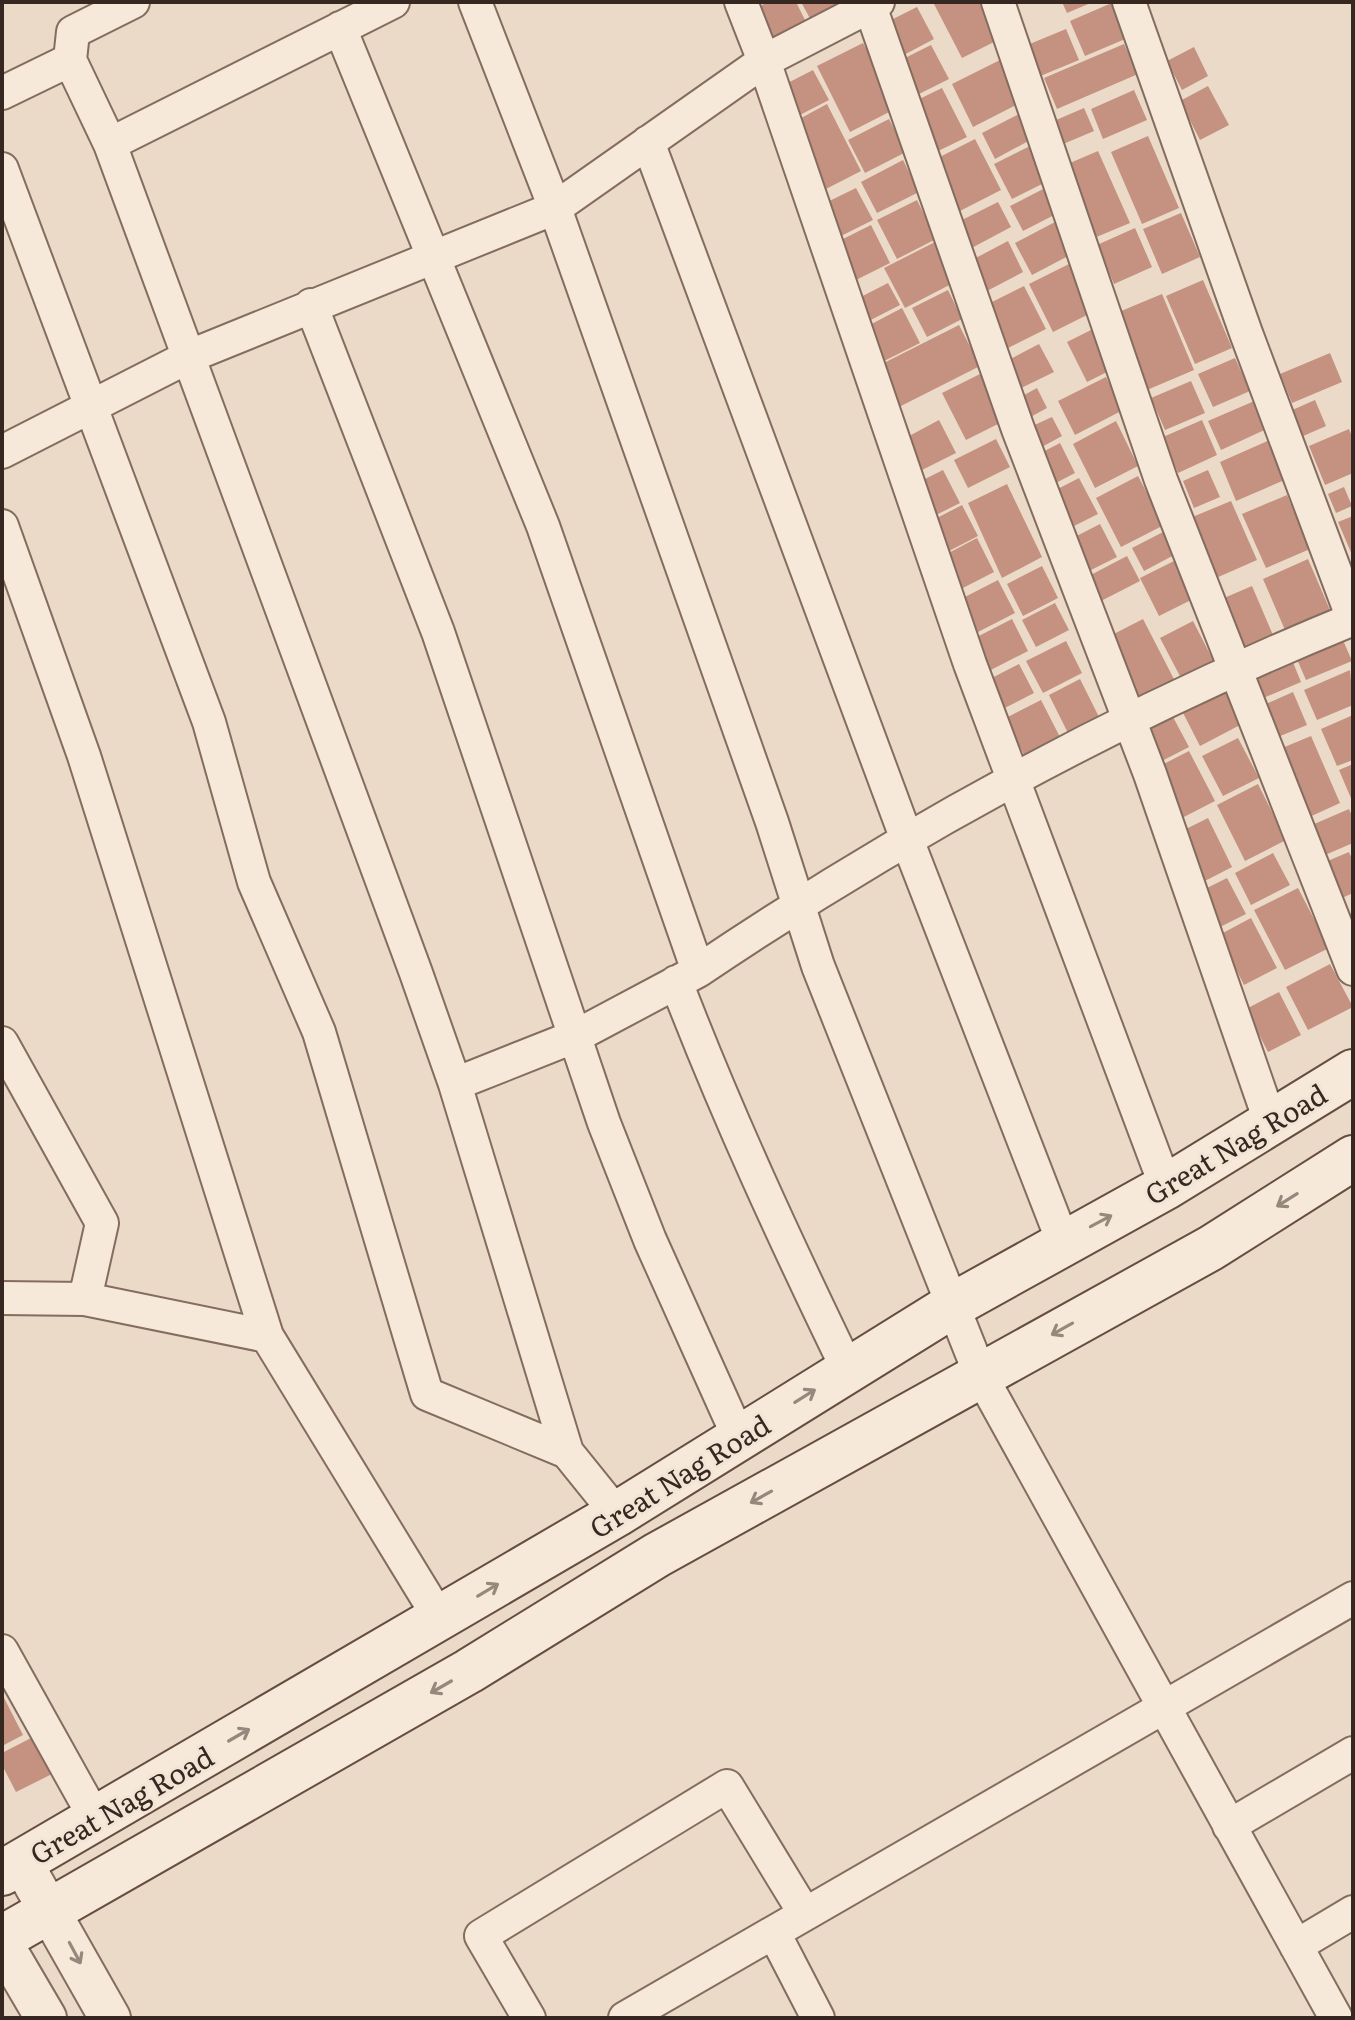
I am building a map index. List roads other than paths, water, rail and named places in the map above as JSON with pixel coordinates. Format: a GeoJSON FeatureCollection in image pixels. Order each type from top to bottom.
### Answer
{"type":"FeatureCollection","features":[{"type":"Feature","properties":{"kind":"main road","name":"Great Nag Road"},"geometry":{"type":"LineString","coordinates":[[12,1867],[440,1619],[617,1514],[955,1304],[1166,1187],[1353,1072]]}},
{"type":"Feature","properties":{"kind":"main road","name":"Great Nag Road"},"geometry":{"type":"LineString","coordinates":[[2,1940],[469,1671],[657,1555],[1211,1248],[1353,1158]]}},
{"type":"Feature","properties":{"kind":"street"},"geometry":{"type":"LineString","coordinates":[[133,2],[73,32],[70,60],[110,144],[190,356],[455,1084],[567,1452],[617,1514]]}},
{"type":"Feature","properties":{"kind":"street"},"geometry":{"type":"LineString","coordinates":[[110,144],[393,2]]}},
{"type":"Feature","properties":{"kind":"street"},"geometry":{"type":"LineString","coordinates":[[475,2],[555,208],[818,966],[955,1304],[980,1374],[1336,2018]]}},
{"type":"Feature","properties":{"kind":"street"},"geometry":{"type":"LineString","coordinates":[[741,2],[764,61],[929,548],[1166,1187]]}},
{"type":"Feature","properties":{"kind":"street"},"geometry":{"type":"LineString","coordinates":[[998,2],[1161,480],[1232,668],[1353,969]]}},
{"type":"Feature","properties":{"kind":"street"},"geometry":{"type":"LineString","coordinates":[[455,1084],[576,1036],[687,976],[906,837],[1232,668],[1353,619],[1246,333],[1129,2]]}},
{"type":"Feature","properties":{"kind":"street"},"geometry":{"type":"LineString","coordinates":[[2,452],[190,356],[555,208],[764,61],[874,4],[1018,429],[1130,720],[1270,1121]]}},
{"type":"Feature","properties":{"kind":"street"},"geometry":{"type":"LineString","coordinates":[[340,28],[543,526],[687,976],[719,1095],[773,1217],[848,1370]]}},
{"type":"Feature","properties":{"kind":"street"},"geometry":{"type":"LineString","coordinates":[[2,93],[70,60]]}},
{"type":"Feature","properties":{"kind":"street"},"geometry":{"type":"LineString","coordinates":[[648,142],[906,837],[1063,1242]]}},
{"type":"Feature","properties":{"kind":"street"},"geometry":{"type":"LineString","coordinates":[[2,169],[209,722],[254,882],[319,1032],[427,1394],[567,1452]]}},
{"type":"Feature","properties":{"kind":"street"},"geometry":{"type":"LineString","coordinates":[[311,305],[438,632],[604,1123],[650,1240],[739,1438]]}},
{"type":"Feature","properties":{"kind":"street"},"geometry":{"type":"LineString","coordinates":[[2,526],[84,756],[267,1336],[440,1619]]}},
{"type":"Feature","properties":{"kind":"street"},"geometry":{"type":"LineString","coordinates":[[2,1043],[102,1223],[85,1299]]}},
{"type":"Feature","properties":{"kind":"street"},"geometry":{"type":"LineString","coordinates":[[2,1298],[85,1299],[267,1336]]}},
{"type":"Feature","properties":{"kind":"street"},"geometry":{"type":"LineString","coordinates":[[625,2018],[1353,1598]]}},
{"type":"Feature","properties":{"kind":"street"},"geometry":{"type":"LineString","coordinates":[[2,1651],[95,1818]]}},
{"type":"Feature","properties":{"kind":"street"},"geometry":{"type":"LineString","coordinates":[[1229,1826],[1353,1753]]}},
{"type":"Feature","properties":{"kind":"street"},"geometry":{"type":"LineString","coordinates":[[529,2018],[481,1936],[727,1786],[805,1914]]}},
{"type":"Feature","properties":{"kind":"street"},"geometry":{"type":"LineString","coordinates":[[12,1867],[51,1910],[110,2018]]}},
{"type":"Feature","properties":{"kind":"street"},"geometry":{"type":"LineString","coordinates":[[1296,1946],[1353,1912]]}},
{"type":"Feature","properties":{"kind":"street"},"geometry":{"type":"LineString","coordinates":[[774,1933],[818,2018]]}},
{"type":"Feature","properties":{"kind":"street"},"geometry":{"type":"LineString","coordinates":[[2,1940],[46,2018]]}}]}
